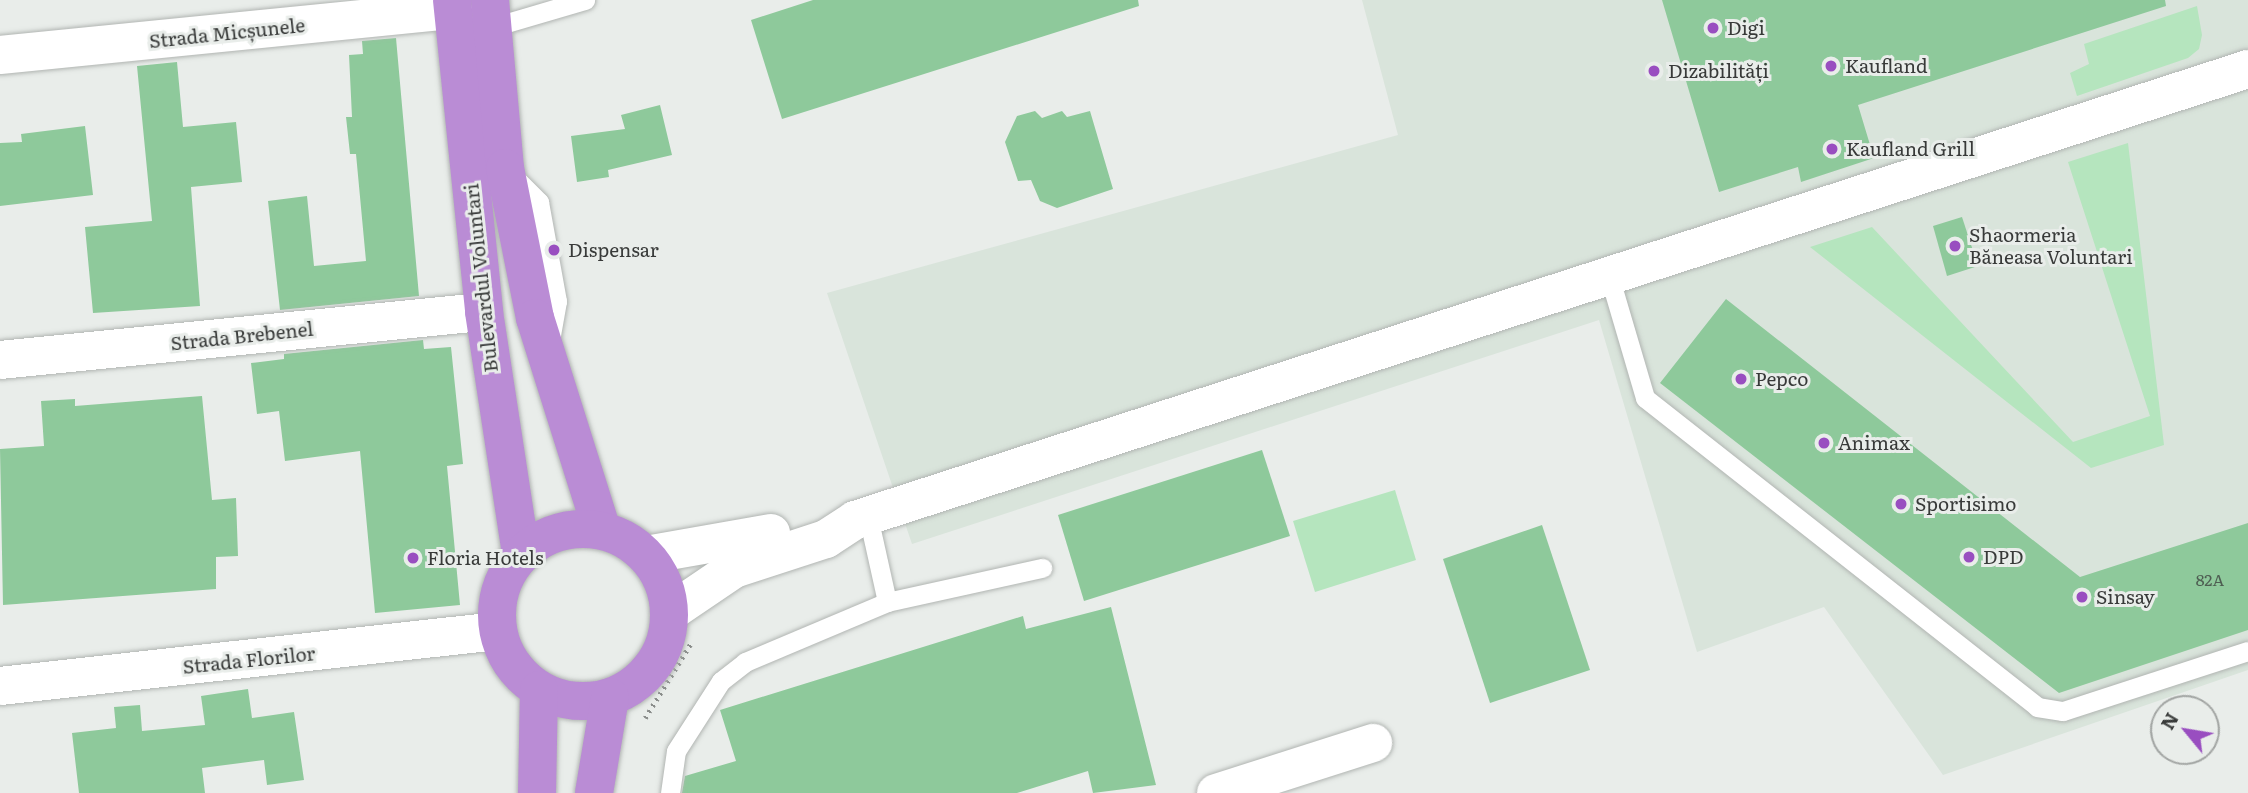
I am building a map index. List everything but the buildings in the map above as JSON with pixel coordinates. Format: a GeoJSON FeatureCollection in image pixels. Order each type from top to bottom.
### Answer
{"type":"FeatureCollection","features":[{"type":"Feature","properties":{"kind":"highway","name":"Bulevardul Voluntari"},"geometry":{"type":"LineString","coordinates":[[453,5],[484,312],[521,554]]}},
{"type":"Feature","properties":{"kind":"highway","name":"Bulevardul Voluntari"},"geometry":{"type":"LineString","coordinates":[[491,13],[505,168],[547,359],[602,530]]}},
{"type":"Feature","properties":{"kind":"highway"},"geometry":{"type":"LineString","coordinates":[[602,530],[646,555],[663,582],[682,624],[665,640],[653,665],[634,685],[610,697],[562,699],[539,690],[520,674],[497,631],[505,576],[521,554],[558,531],[602,530]]}},
{"type":"Feature","properties":{"kind":"highway"},"geometry":{"type":"LineString","coordinates":[[537,793],[539,690]]}},
{"type":"Feature","properties":{"kind":"highway"},"geometry":{"type":"LineString","coordinates":[[594,793],[610,697]]}},
{"type":"Feature","properties":{"kind":"street","name":"Strada Micșunele"},"geometry":{"type":"LineString","coordinates":[[0,55],[453,5]]}},
{"type":"Feature","properties":{"kind":"street"},"geometry":{"type":"LineString","coordinates":[[682,624],[734,569],[825,539],[862,518],[1608,272],[2248,69]]}},
{"type":"Feature","properties":{"kind":"street","name":"Strada Brebenel"},"geometry":{"type":"LineString","coordinates":[[0,360],[484,312]]}},
{"type":"Feature","properties":{"kind":"street"},"geometry":{"type":"LineString","coordinates":[[646,555],[716,547],[820,518],[862,518]]}},
{"type":"Feature","properties":{"kind":"street","name":"Strada Florilor"},"geometry":{"type":"LineString","coordinates":[[0,686],[497,631]]}},
{"type":"Feature","properties":{"kind":"street"},"geometry":{"type":"LineString","coordinates":[[1216,793],[1373,743]]}},
{"type":"Feature","properties":{"kind":"lane"},"geometry":{"type":"LineString","coordinates":[[491,13],[585,0]]}},
{"type":"Feature","properties":{"kind":"lane"},"geometry":{"type":"LineString","coordinates":[[1608,272],[1645,398],[2037,707],[2063,711],[2248,651]]}},
{"type":"Feature","properties":{"kind":"lane"},"geometry":{"type":"LineString","coordinates":[[862,518],[887,602]]}},
{"type":"Feature","properties":{"kind":"lane"},"geometry":{"type":"LineString","coordinates":[[670,793],[676,751],[721,681],[745,662],[887,602],[1042,568]]}},
{"type":"Feature","properties":{"kind":"path"},"geometry":{"type":"LineString","coordinates":[[640,726],[682,624]]}},
{"type":"Feature","properties":{"kind":"shaded area"},"geometry":{"type":"Polygon","coordinates":[[[1362,0],[2248,0],[2248,670],[2175,695],[2150,695],[2150,704],[1943,775],[1824,607],[1697,652],[1599,320],[912,544],[827,293],[1398,135],[1362,0]]]}},
{"type":"Feature","properties":{"kind":"green space"},"geometry":{"type":"Polygon","coordinates":[[[2197,6],[2202,35],[2199,49],[2188,58],[2077,96],[2070,73],[2089,64],[2084,44],[2197,6]]]}},
{"type":"Feature","properties":{"kind":"green space"},"geometry":{"type":"Polygon","coordinates":[[[2128,143],[2164,445],[2091,468],[1810,247],[1872,227],[2073,442],[2150,416],[2068,162],[2128,143]]]}},
{"type":"Feature","properties":{"kind":"green space"},"geometry":{"type":"Polygon","coordinates":[[[1395,490],[1416,560],[1315,592],[1293,521],[1395,490]]]}},
{"type":"Feature","properties":{"kind":"place","name":"Digi"},"geometry":{"type":"Point","coordinates":[1713,28]}},
{"type":"Feature","properties":{"kind":"place","name":"Kaufland"},"geometry":{"type":"Point","coordinates":[1831,66]}},
{"type":"Feature","properties":{"kind":"place","name":"Dizabilități"},"geometry":{"type":"Point","coordinates":[1654,71]}},
{"type":"Feature","properties":{"kind":"place","name":"Kaufland Grill"},"geometry":{"type":"Point","coordinates":[1832,149]}},
{"type":"Feature","properties":{"kind":"place","name":"Shaormeria Băneasa Voluntari"},"geometry":{"type":"Point","coordinates":[1955,246]}},
{"type":"Feature","properties":{"kind":"place","name":"Dispensar"},"geometry":{"type":"Point","coordinates":[554,250]}},
{"type":"Feature","properties":{"kind":"place","name":"Pepco"},"geometry":{"type":"Point","coordinates":[1741,379]}},
{"type":"Feature","properties":{"kind":"place","name":"Animax"},"geometry":{"type":"Point","coordinates":[1824,443]}},
{"type":"Feature","properties":{"kind":"place","name":"Sportisimo"},"geometry":{"type":"Point","coordinates":[1901,504]}},
{"type":"Feature","properties":{"kind":"place","name":"DPD"},"geometry":{"type":"Point","coordinates":[1969,557]}},
{"type":"Feature","properties":{"kind":"place","name":"Floria Hotels"},"geometry":{"type":"Point","coordinates":[413,558]}},
{"type":"Feature","properties":{"kind":"place","name":"Sinsay"},"geometry":{"type":"Point","coordinates":[2082,597]}}]}
